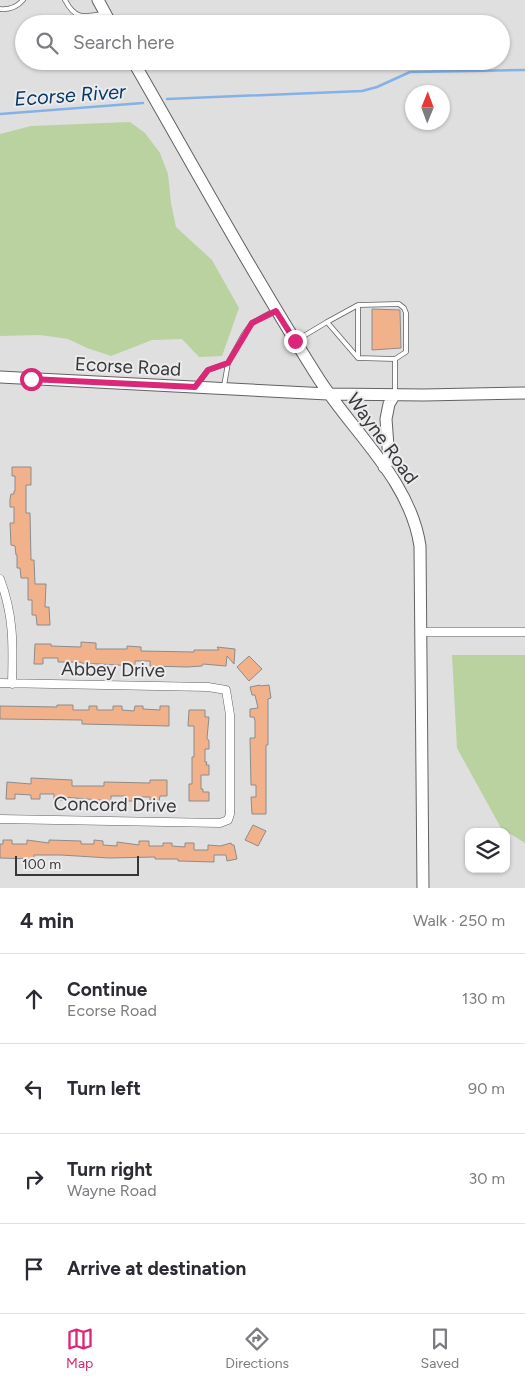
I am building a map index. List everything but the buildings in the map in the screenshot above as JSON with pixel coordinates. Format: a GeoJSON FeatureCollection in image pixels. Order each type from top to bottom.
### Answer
{"type":"FeatureCollection","features":[{"type":"Feature","properties":{"kind":"main road"},"geometry":{"type":"LineString","coordinates":[[98,0],[105,13]]}},
{"type":"Feature","properties":{"kind":"main road","name":"Wayne Road"},"geometry":{"type":"LineString","coordinates":[[138,70],[276,311],[328,394],[384,467],[408,504],[417,530],[420,546],[424,888]]}},
{"type":"Feature","properties":{"kind":"main road","name":"Ecorse Road"},"geometry":{"type":"LineString","coordinates":[[0,377],[328,394],[525,393]]}},
{"type":"Feature","properties":{"kind":"main road"},"geometry":{"type":"LineString","coordinates":[[384,467],[389,460],[386,419],[389,404],[396,394]]}},
{"type":"Feature","properties":{"kind":"street"},"geometry":{"type":"LineString","coordinates":[[0,579],[9,607],[12,628],[12,684]]}},
{"type":"Feature","properties":{"kind":"street"},"geometry":{"type":"LineString","coordinates":[[420,632],[525,632]]}},
{"type":"Feature","properties":{"kind":"street","name":"Abbey Drive"},"geometry":{"type":"LineString","coordinates":[[0,683],[208,687],[226,690],[230,714],[230,814],[228,820]]}},
{"type":"Feature","properties":{"kind":"street","name":"Concord Drive"},"geometry":{"type":"LineString","coordinates":[[0,819],[220,823],[228,820]]}},
{"type":"Feature","properties":{"kind":"lane"},"geometry":{"type":"LineString","coordinates":[[0,9],[12,8],[23,0]]}},
{"type":"Feature","properties":{"kind":"lane"},"geometry":{"type":"LineString","coordinates":[[65,0],[76,15]]}},
{"type":"Feature","properties":{"kind":"lane"},"geometry":{"type":"LineString","coordinates":[[96,15],[105,13]]}},
{"type":"Feature","properties":{"kind":"lane"},"geometry":{"type":"LineString","coordinates":[[295,341],[327,322],[358,305],[399,304],[406,313],[406,352],[395,359],[358,358],[327,322]]}},
{"type":"Feature","properties":{"kind":"lane"},"geometry":{"type":"LineString","coordinates":[[358,305],[358,358]]}},
{"type":"Feature","properties":{"kind":"lane"},"geometry":{"type":"LineString","coordinates":[[223,388],[228,363],[252,323],[276,311]]}},
{"type":"Feature","properties":{"kind":"lane"},"geometry":{"type":"LineString","coordinates":[[395,359],[396,394]]}},
{"type":"Feature","properties":{"kind":"lane"},"geometry":{"type":"LineString","coordinates":[[195,387],[208,370],[228,363]]}},
{"type":"Feature","properties":{"kind":"green space"},"geometry":{"type":"Polygon","coordinates":[[[130,122],[145,133],[160,153],[168,174],[176,227],[212,260],[239,308],[222,356],[199,357],[182,339],[152,340],[111,356],[68,339],[40,335],[0,336],[0,134],[31,126],[130,122]]]}},
{"type":"Feature","properties":{"kind":"green space"},"geometry":{"type":"Polygon","coordinates":[[[452,655],[525,655],[525,843],[510,834],[510,828],[501,828],[457,748],[452,655]]]}},
{"type":"Feature","properties":{"kind":"waterway","name":"Ecorse River"},"geometry":{"type":"LineString","coordinates":[[167,99],[362,91],[377,87],[410,72],[525,70]]}},
{"type":"Feature","properties":{"kind":"waterway","name":"Ecorse River"},"geometry":{"type":"LineString","coordinates":[[0,114],[143,103]]}},
{"type":"Feature","properties":{"kind":"route"},"geometry":{"type":"LineString","coordinates":[[31,379],[195,387],[208,370],[228,363],[252,323],[276,311],[295,341]]}}]}
